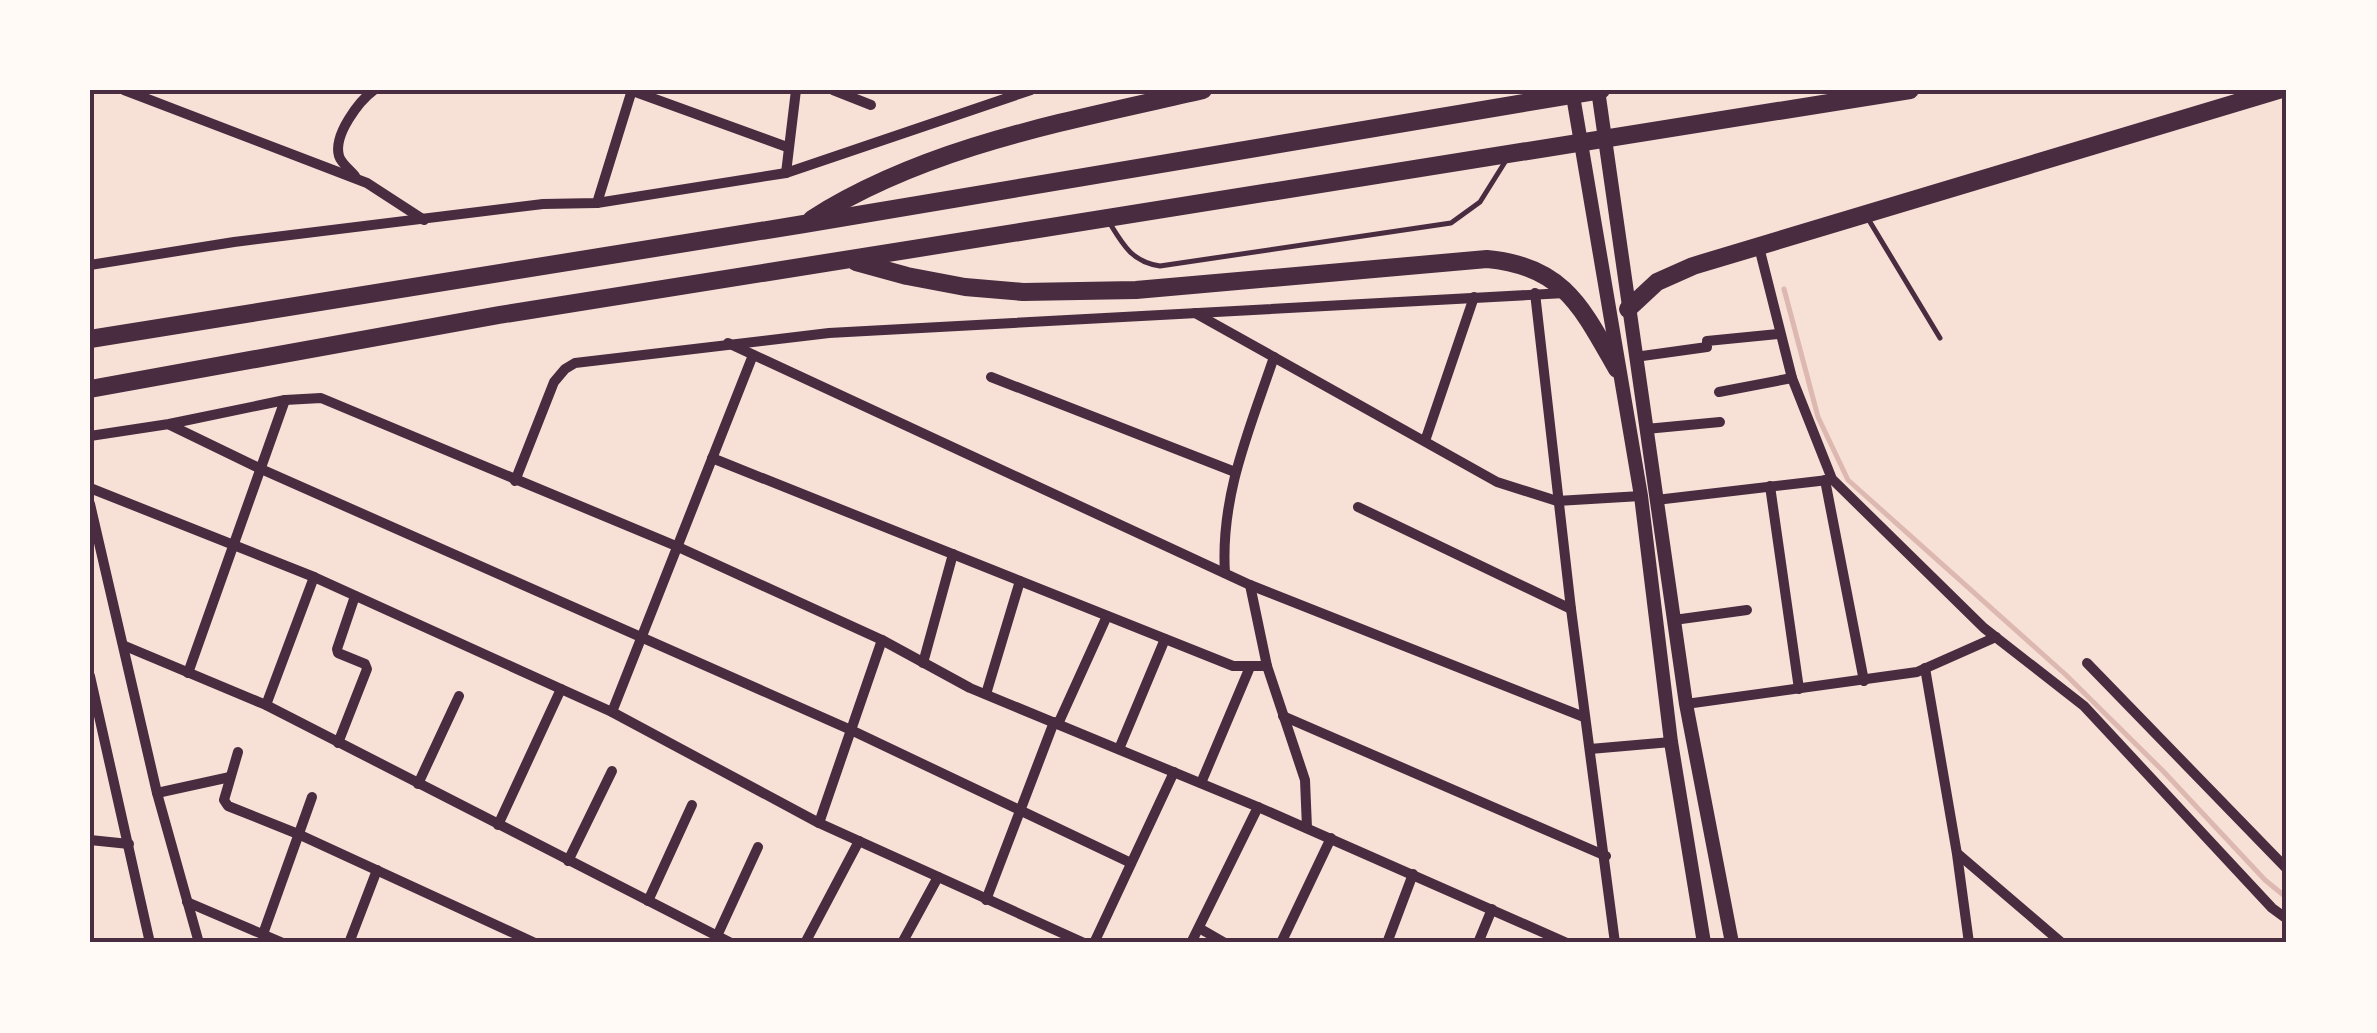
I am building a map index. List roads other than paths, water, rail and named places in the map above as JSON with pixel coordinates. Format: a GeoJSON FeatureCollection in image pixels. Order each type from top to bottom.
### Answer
{"type":"FeatureCollection","features":[{"type":"Feature","properties":{"kind":"highway"},"geometry":{"type":"LineString","coordinates":[[804,224],[836,204],[915,167],[1048,126],[1203,90]]}},
{"type":"Feature","properties":{"kind":"highway"},"geometry":{"type":"LineString","coordinates":[[90,339],[1599,90]]}},
{"type":"Feature","properties":{"kind":"highway"},"geometry":{"type":"LineString","coordinates":[[90,389],[498,314],[1910,90]]}},
{"type":"Feature","properties":{"kind":"highway"},"geometry":{"type":"LineString","coordinates":[[1628,308],[1674,272],[2279,90]]}},
{"type":"Feature","properties":{"kind":"highway"},"geometry":{"type":"LineString","coordinates":[[850,261],[926,280],[1023,292],[1136,290],[1487,259],[1532,268],[1569,292],[1584,310],[1617,370]]}},
{"type":"Feature","properties":{"kind":"main road"},"geometry":{"type":"LineString","coordinates":[[1572,90],[1617,370],[1674,620],[1686,704],[1732,943]]}},
{"type":"Feature","properties":{"kind":"main road"},"geometry":{"type":"LineString","coordinates":[[1599,90],[1646,429],[1648,498],[1671,742],[1704,943]]}},
{"type":"Feature","properties":{"kind":"street"},"geometry":{"type":"LineString","coordinates":[[124,90],[358,179],[424,220]]}},
{"type":"Feature","properties":{"kind":"street"},"geometry":{"type":"LineString","coordinates":[[358,179],[339,156],[338,147],[357,104],[374,90]]}},
{"type":"Feature","properties":{"kind":"street"},"geometry":{"type":"LineString","coordinates":[[597,203],[631,90],[787,147]]}},
{"type":"Feature","properties":{"kind":"street"},"geometry":{"type":"LineString","coordinates":[[786,174],[796,90]]}},
{"type":"Feature","properties":{"kind":"street"},"geometry":{"type":"LineString","coordinates":[[834,90],[871,104]]}},
{"type":"Feature","properties":{"kind":"street"},"geometry":{"type":"LineString","coordinates":[[90,265],[234,242],[542,204],[597,203],[786,174],[1011,93],[1031,90]]}},
{"type":"Feature","properties":{"kind":"street"},"geometry":{"type":"LineString","coordinates":[[1759,247],[1778,334],[1828,480],[1864,680]]}},
{"type":"Feature","properties":{"kind":"street"},"geometry":{"type":"LineString","coordinates":[[515,482],[548,392],[565,368],[574,363],[830,332],[1569,292]]}},
{"type":"Feature","properties":{"kind":"street"},"geometry":{"type":"LineString","coordinates":[[1534,294],[1570,608],[1615,943]]}},
{"type":"Feature","properties":{"kind":"street"},"geometry":{"type":"LineString","coordinates":[[1425,441],[1474,297]]}},
{"type":"Feature","properties":{"kind":"street"},"geometry":{"type":"LineString","coordinates":[[1194,313],[1497,482],[1557,501],[1648,498],[1828,480],[1996,637],[2084,706],[2287,920]]}},
{"type":"Feature","properties":{"kind":"street"},"geometry":{"type":"LineString","coordinates":[[1635,356],[1707,347],[1707,341],[1778,334]]}},
{"type":"Feature","properties":{"kind":"street"},"geometry":{"type":"LineString","coordinates":[[727,343],[1250,584],[1584,718]]}},
{"type":"Feature","properties":{"kind":"street"},"geometry":{"type":"LineString","coordinates":[[612,712],[754,355]]}},
{"type":"Feature","properties":{"kind":"street"},"geometry":{"type":"LineString","coordinates":[[1226,573],[1226,509],[1274,356]]}},
{"type":"Feature","properties":{"kind":"street"},"geometry":{"type":"LineString","coordinates":[[991,377],[1235,472]]}},
{"type":"Feature","properties":{"kind":"street"},"geometry":{"type":"LineString","coordinates":[[1718,392],[1792,378]]}},
{"type":"Feature","properties":{"kind":"street"},"geometry":{"type":"LineString","coordinates":[[90,436],[285,400],[320,398],[676,546],[882,640],[986,694],[1331,838],[1567,943]]}},
{"type":"Feature","properties":{"kind":"street"},"geometry":{"type":"LineString","coordinates":[[188,673],[285,400]]}},
{"type":"Feature","properties":{"kind":"street"},"geometry":{"type":"LineString","coordinates":[[1646,429],[1720,422]]}},
{"type":"Feature","properties":{"kind":"street"},"geometry":{"type":"LineString","coordinates":[[169,424],[260,469],[851,730],[1131,863]]}},
{"type":"Feature","properties":{"kind":"street"},"geometry":{"type":"LineString","coordinates":[[712,458],[1233,666],[1267,666]]}},
{"type":"Feature","properties":{"kind":"street"},"geometry":{"type":"LineString","coordinates":[[1770,486],[1799,689]]}},
{"type":"Feature","properties":{"kind":"street"},"geometry":{"type":"LineString","coordinates":[[90,488],[314,577],[612,712],[819,823],[1084,943]]}},
{"type":"Feature","properties":{"kind":"street"},"geometry":{"type":"LineString","coordinates":[[90,504],[157,793],[199,943]]}},
{"type":"Feature","properties":{"kind":"street"},"geometry":{"type":"LineString","coordinates":[[1358,508],[1570,608]]}},
{"type":"Feature","properties":{"kind":"street"},"geometry":{"type":"LineString","coordinates":[[923,663],[953,554]]}},
{"type":"Feature","properties":{"kind":"street"},"geometry":{"type":"LineString","coordinates":[[266,705],[314,577]]}},
{"type":"Feature","properties":{"kind":"street"},"geometry":{"type":"LineString","coordinates":[[986,694],[1020,581]]}},
{"type":"Feature","properties":{"kind":"street"},"geometry":{"type":"LineString","coordinates":[[1250,584],[1267,666],[1305,780],[1306,828]]}},
{"type":"Feature","properties":{"kind":"street"},"geometry":{"type":"LineString","coordinates":[[338,742],[367,669],[365,664],[338,653],[337,648],[355,596]]}},
{"type":"Feature","properties":{"kind":"street"},"geometry":{"type":"LineString","coordinates":[[1674,620],[1747,610]]}},
{"type":"Feature","properties":{"kind":"street"},"geometry":{"type":"LineString","coordinates":[[986,900],[1056,723],[1106,616]]}},
{"type":"Feature","properties":{"kind":"street"},"geometry":{"type":"LineString","coordinates":[[1686,704],[1925,668],[1996,637]]}},
{"type":"Feature","properties":{"kind":"street"},"geometry":{"type":"LineString","coordinates":[[1118,749],[1165,639]]}},
{"type":"Feature","properties":{"kind":"street"},"geometry":{"type":"LineString","coordinates":[[819,823],[882,640]]}},
{"type":"Feature","properties":{"kind":"street"},"geometry":{"type":"LineString","coordinates":[[124,646],[266,705],[724,940],[758,847]]}},
{"type":"Feature","properties":{"kind":"street"},"geometry":{"type":"LineString","coordinates":[[2086,662],[2287,869]]}},
{"type":"Feature","properties":{"kind":"street"},"geometry":{"type":"LineString","coordinates":[[1201,783],[1250,667]]}},
{"type":"Feature","properties":{"kind":"street"},"geometry":{"type":"LineString","coordinates":[[1925,668],[1958,854],[1969,943]]}},
{"type":"Feature","properties":{"kind":"street"},"geometry":{"type":"LineString","coordinates":[[90,676],[150,943]]}},
{"type":"Feature","properties":{"kind":"street"},"geometry":{"type":"LineString","coordinates":[[498,825],[561,689]]}},
{"type":"Feature","properties":{"kind":"street"},"geometry":{"type":"LineString","coordinates":[[418,784],[459,696]]}},
{"type":"Feature","properties":{"kind":"street"},"geometry":{"type":"LineString","coordinates":[[1283,716],[1606,856]]}},
{"type":"Feature","properties":{"kind":"street"},"geometry":{"type":"LineString","coordinates":[[1590,749],[1671,742]]}},
{"type":"Feature","properties":{"kind":"street"},"geometry":{"type":"LineString","coordinates":[[238,752],[224,800],[228,806],[535,943]]}},
{"type":"Feature","properties":{"kind":"street"},"geometry":{"type":"LineString","coordinates":[[568,861],[612,772]]}},
{"type":"Feature","properties":{"kind":"street"},"geometry":{"type":"LineString","coordinates":[[1094,943],[1174,772]]}},
{"type":"Feature","properties":{"kind":"street"},"geometry":{"type":"LineString","coordinates":[[157,793],[230,777]]}},
{"type":"Feature","properties":{"kind":"street"},"geometry":{"type":"LineString","coordinates":[[262,934],[312,796]]}},
{"type":"Feature","properties":{"kind":"street"},"geometry":{"type":"LineString","coordinates":[[648,901],[692,805]]}},
{"type":"Feature","properties":{"kind":"street"},"geometry":{"type":"LineString","coordinates":[[1191,943],[1258,807]]}},
{"type":"Feature","properties":{"kind":"street"},"geometry":{"type":"LineString","coordinates":[[1281,943],[1331,838]]}},
{"type":"Feature","properties":{"kind":"street"},"geometry":{"type":"LineString","coordinates":[[90,840],[129,844]]}},
{"type":"Feature","properties":{"kind":"street"},"geometry":{"type":"LineString","coordinates":[[805,943],[859,841]]}},
{"type":"Feature","properties":{"kind":"street"},"geometry":{"type":"LineString","coordinates":[[1958,854],[2062,943]]}},
{"type":"Feature","properties":{"kind":"street"},"geometry":{"type":"LineString","coordinates":[[349,943],[376,870]]}},
{"type":"Feature","properties":{"kind":"street"},"geometry":{"type":"LineString","coordinates":[[1388,943],[1414,874]]}},
{"type":"Feature","properties":{"kind":"street"},"geometry":{"type":"LineString","coordinates":[[902,943],[938,878]]}},
{"type":"Feature","properties":{"kind":"street"},"geometry":{"type":"LineString","coordinates":[[187,902],[283,943]]}},
{"type":"Feature","properties":{"kind":"street"},"geometry":{"type":"LineString","coordinates":[[1478,943],[1492,910]]}},
{"type":"Feature","properties":{"kind":"street"},"geometry":{"type":"LineString","coordinates":[[1199,928],[1225,943]]}},
{"type":"Feature","properties":{"kind":"lane"},"geometry":{"type":"LineString","coordinates":[[1108,220],[1128,253],[1160,266],[1451,223],[1480,202],[1516,154]]}},
{"type":"Feature","properties":{"kind":"lane"},"geometry":{"type":"LineString","coordinates":[[1866,214],[1940,338]]}},
{"type":"Feature","properties":{"kind":"waterway"},"geometry":{"type":"LineString","coordinates":[[1784,289],[1818,417],[1848,480],[2066,675],[2287,898]]}}]}
